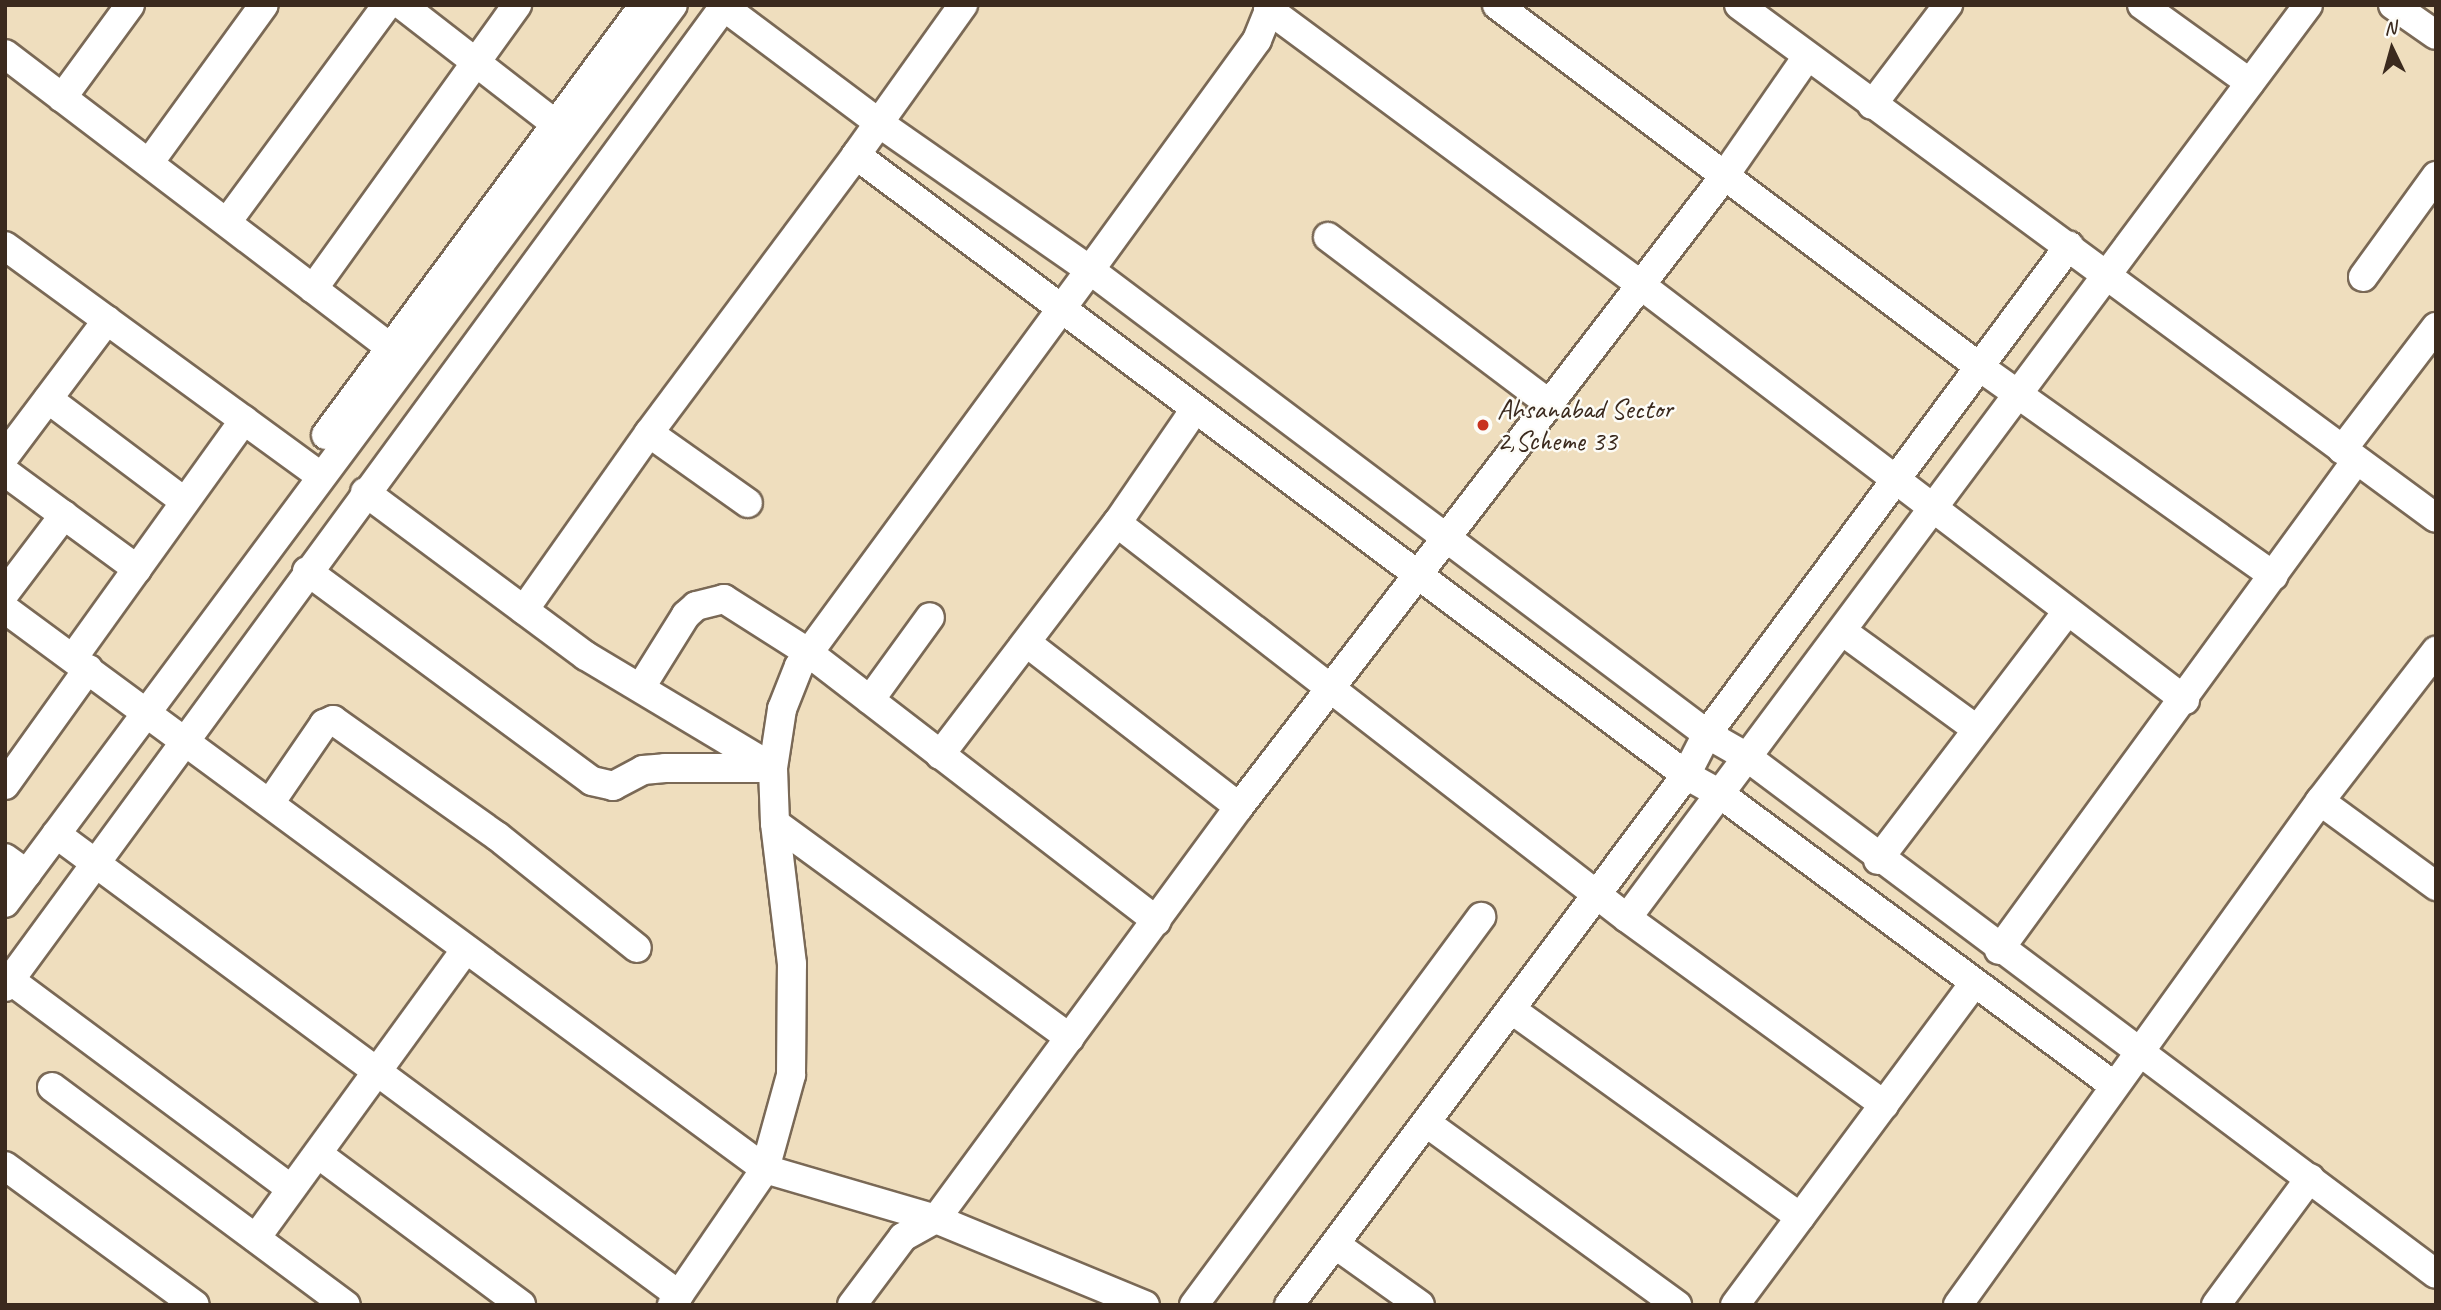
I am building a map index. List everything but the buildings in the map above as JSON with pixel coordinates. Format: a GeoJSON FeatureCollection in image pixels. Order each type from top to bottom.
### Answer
{"type":"FeatureCollection","features":[{"type":"Feature","properties":{"kind":"street"},"geometry":{"type":"LineString","coordinates":[[62,98],[130,5]]}},
{"type":"Feature","properties":{"kind":"street"},"geometry":{"type":"LineString","coordinates":[[149,163],[264,5]]}},
{"type":"Feature","properties":{"kind":"street"},"geometry":{"type":"LineString","coordinates":[[227,222],[387,5]]}},
{"type":"Feature","properties":{"kind":"street"},"geometry":{"type":"LineString","coordinates":[[402,5],[554,123]]}},
{"type":"Feature","properties":{"kind":"street"},"geometry":{"type":"LineString","coordinates":[[313,289],[517,5]]}},
{"type":"Feature","properties":{"kind":"street"},"geometry":{"type":"LineString","coordinates":[[327,435],[554,123],[644,5]]}},
{"type":"Feature","properties":{"kind":"street"},"geometry":{"type":"LineString","coordinates":[[5,903],[16,866],[56,834],[673,5]]}},
{"type":"Feature","properties":{"kind":"street"},"geometry":{"type":"LineString","coordinates":[[524,610],[649,433],[856,155],[963,5]]}},
{"type":"Feature","properties":{"kind":"street"},"geometry":{"type":"LineString","coordinates":[[1497,5],[1723,178],[1981,368],[2274,576]]}},
{"type":"Feature","properties":{"kind":"street"},"geometry":{"type":"LineString","coordinates":[[1739,5],[1806,58],[2108,274],[2436,519]]}},
{"type":"Feature","properties":{"kind":"street"},"geometry":{"type":"LineString","coordinates":[[1872,105],[1948,5]]}},
{"type":"Feature","properties":{"kind":"street"},"geometry":{"type":"LineString","coordinates":[[2142,5],[2250,83]]}},
{"type":"Feature","properties":{"kind":"street"},"geometry":{"type":"LineString","coordinates":[[1627,918],[2308,5]]}},
{"type":"Feature","properties":{"kind":"street"},"geometry":{"type":"LineString","coordinates":[[2393,5],[2436,35]]}},
{"type":"Feature","properties":{"kind":"street"},"geometry":{"type":"LineString","coordinates":[[291,1189],[8,984],[307,571],[724,6],[879,123],[1090,270],[1707,734],[1747,757],[1878,860],[2436,1274]]}},
{"type":"Feature","properties":{"kind":"street"},"geometry":{"type":"LineString","coordinates":[[56,834],[380,1070],[675,1300],[765,1169],[791,1075],[792,964],[775,823],[773,768],[782,709],[809,653],[1257,40],[1270,7],[1638,283],[1895,478],[1932,511],[2185,700]]}},
{"type":"Feature","properties":{"kind":"street"},"geometry":{"type":"LineString","coordinates":[[5,54],[390,347]]}},
{"type":"Feature","properties":{"kind":"street"},"geometry":{"type":"LineString","coordinates":[[852,1305],[903,1237],[936,1219],[1239,807],[1415,574],[1638,283],[1723,178],[1806,58]]}},
{"type":"Feature","properties":{"kind":"street"},"geometry":{"type":"LineString","coordinates":[[856,155],[1686,775],[1720,794],[2114,1086]]}},
{"type":"Feature","properties":{"kind":"street"},"geometry":{"type":"LineString","coordinates":[[2363,277],[2436,176]]}},
{"type":"Feature","properties":{"kind":"street"},"geometry":{"type":"LineString","coordinates":[[1328,237],[1547,402]]}},
{"type":"Feature","properties":{"kind":"street"},"geometry":{"type":"LineString","coordinates":[[5,246],[320,476]]}},
{"type":"Feature","properties":{"kind":"street"},"geometry":{"type":"LineString","coordinates":[[1289,1305],[1428,1124],[1596,893],[1686,775],[1707,734],[2069,246]]}},
{"type":"Feature","properties":{"kind":"street"},"geometry":{"type":"LineString","coordinates":[[5,456],[107,320]]}},
{"type":"Feature","properties":{"kind":"street"},"geometry":{"type":"LineString","coordinates":[[1999,950],[2274,576],[2349,455],[2436,327]]}},
{"type":"Feature","properties":{"kind":"street"},"geometry":{"type":"LineString","coordinates":[[48,399],[185,502]]}},
{"type":"Feature","properties":{"kind":"street"},"geometry":{"type":"LineString","coordinates":[[940,755],[1118,523],[1195,409]]}},
{"type":"Feature","properties":{"kind":"street"},"geometry":{"type":"LineString","coordinates":[[5,785],[137,569],[244,420]]}},
{"type":"Feature","properties":{"kind":"street"},"geometry":{"type":"LineString","coordinates":[[649,433],[748,503]]}},
{"type":"Feature","properties":{"kind":"street"},"geometry":{"type":"LineString","coordinates":[[5,472],[137,569]]}},
{"type":"Feature","properties":{"kind":"street"},"geometry":{"type":"LineString","coordinates":[[365,492],[586,656],[773,768]]}},
{"type":"Feature","properties":{"kind":"street"},"geometry":{"type":"LineString","coordinates":[[64,515],[8,611],[765,1169],[936,1219],[1145,1305]]}},
{"type":"Feature","properties":{"kind":"street"},"geometry":{"type":"LineString","coordinates":[[1118,523],[1627,918],[1884,1105]]}},
{"type":"Feature","properties":{"kind":"street"},"geometry":{"type":"LineString","coordinates":[[307,571],[592,781],[613,786],[643,770],[665,768],[773,768]]}},
{"type":"Feature","properties":{"kind":"street"},"geometry":{"type":"LineString","coordinates":[[641,687],[687,615],[696,606],[724,598],[809,653],[1157,921]]}},
{"type":"Feature","properties":{"kind":"street"},"geometry":{"type":"LineString","coordinates":[[1878,860],[1975,728],[2067,612]]}},
{"type":"Feature","properties":{"kind":"street"},"geometry":{"type":"LineString","coordinates":[[870,700],[930,617]]}},
{"type":"Feature","properties":{"kind":"street"},"geometry":{"type":"LineString","coordinates":[[1842,631],[1975,728]]}},
{"type":"Feature","properties":{"kind":"street"},"geometry":{"type":"LineString","coordinates":[[1027,643],[1239,807]]}},
{"type":"Feature","properties":{"kind":"street"},"geometry":{"type":"LineString","coordinates":[[1958,1305],[2114,1086],[2140,1056],[2320,801],[2436,651]]}},
{"type":"Feature","properties":{"kind":"street"},"geometry":{"type":"LineString","coordinates":[[270,803],[324,724],[333,720],[497,836],[637,948]]}},
{"type":"Feature","properties":{"kind":"street"},"geometry":{"type":"LineString","coordinates":[[2320,801],[2436,886]]}},
{"type":"Feature","properties":{"kind":"street"},"geometry":{"type":"LineString","coordinates":[[775,823],[1070,1038]]}},
{"type":"Feature","properties":{"kind":"street"},"geometry":{"type":"LineString","coordinates":[[1194,1305],[1480,917]]}},
{"type":"Feature","properties":{"kind":"street"},"geometry":{"type":"LineString","coordinates":[[256,1238],[466,948]]}},
{"type":"Feature","properties":{"kind":"street"},"geometry":{"type":"LineString","coordinates":[[1735,1305],[1973,984]]}},
{"type":"Feature","properties":{"kind":"street"},"geometry":{"type":"LineString","coordinates":[[1512,1010],[1800,1217]]}},
{"type":"Feature","properties":{"kind":"street"},"geometry":{"type":"LineString","coordinates":[[52,1087],[345,1305]]}},
{"type":"Feature","properties":{"kind":"street"},"geometry":{"type":"LineString","coordinates":[[1428,1124],[1677,1305]]}},
{"type":"Feature","properties":{"kind":"street"},"geometry":{"type":"LineString","coordinates":[[318,1154],[521,1305]]}},
{"type":"Feature","properties":{"kind":"street"},"geometry":{"type":"LineString","coordinates":[[5,1166],[195,1305]]}},
{"type":"Feature","properties":{"kind":"street"},"geometry":{"type":"LineString","coordinates":[[2216,1305],[2310,1178]]}},
{"type":"Feature","properties":{"kind":"street"},"geometry":{"type":"LineString","coordinates":[[1336,1245],[1420,1305]]}},
{"type":"Feature","properties":{"kind":"place","name":"Ahsanabad Sector 2,Scheme 33"},"geometry":{"type":"Point","coordinates":[1483,425]}}]}
